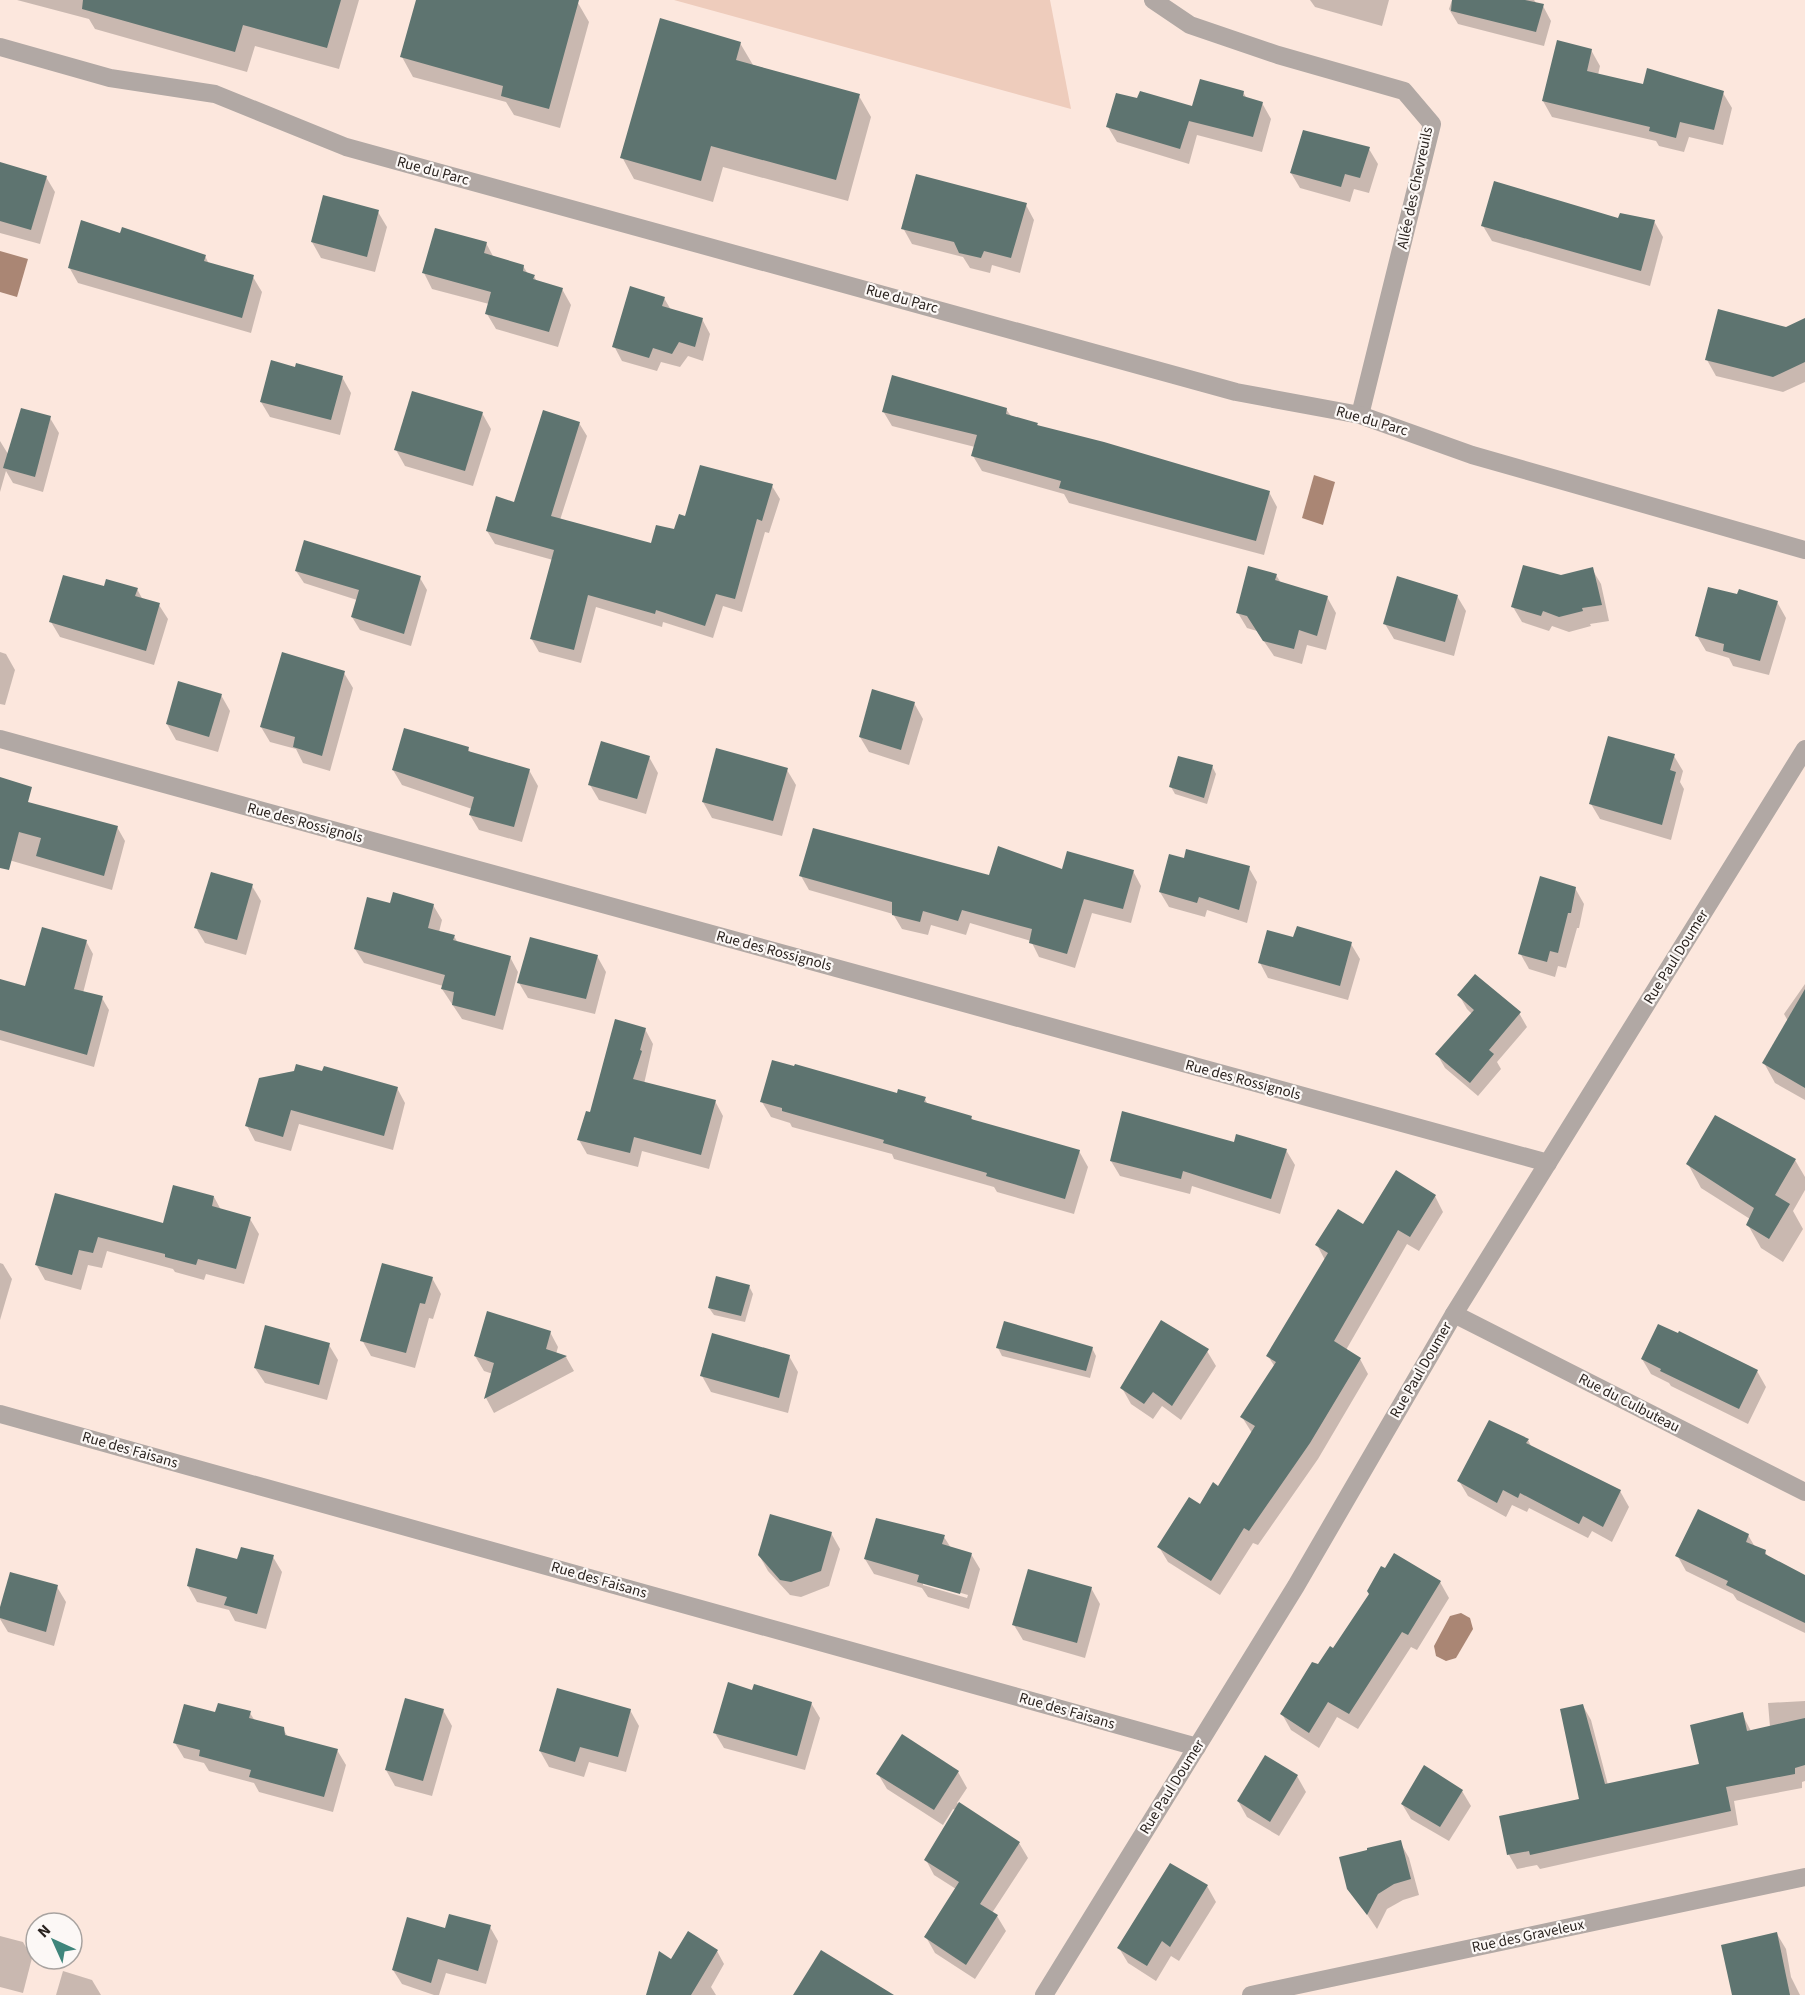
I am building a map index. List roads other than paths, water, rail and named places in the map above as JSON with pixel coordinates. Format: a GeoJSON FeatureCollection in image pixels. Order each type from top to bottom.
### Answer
{"type":"FeatureCollection","features":[{"type":"Feature","properties":{"kind":"street","name":"Allée des Chevreuils"},"geometry":{"type":"LineString","coordinates":[[1153,0],[1190,25],[1278,55],[1404,91],[1432,124],[1360,415]]}},
{"type":"Feature","properties":{"kind":"street","name":"Rue du Parc"},"geometry":{"type":"LineString","coordinates":[[0,47],[110,78],[215,94],[346,147],[1236,392],[1360,415],[1472,454],[1805,550]]}},
{"type":"Feature","properties":{"kind":"street","name":"Rue des Rossignols"},"geometry":{"type":"LineString","coordinates":[[0,739],[1548,1163]]}},
{"type":"Feature","properties":{"kind":"street","name":"Rue Paul Doumer"},"geometry":{"type":"LineString","coordinates":[[1044,1995],[1296,1586],[1454,1314],[1805,749]]}},
{"type":"Feature","properties":{"kind":"street","name":"Rue du Culbuteau"},"geometry":{"type":"LineString","coordinates":[[1454,1314],[1805,1492]]}},
{"type":"Feature","properties":{"kind":"street","name":"Rue des Faisans"},"geometry":{"type":"LineString","coordinates":[[0,1414],[1197,1747]]}},
{"type":"Feature","properties":{"kind":"street","name":"Rue des Graveleux"},"geometry":{"type":"LineString","coordinates":[[1251,1995],[1805,1877]]}}]}
